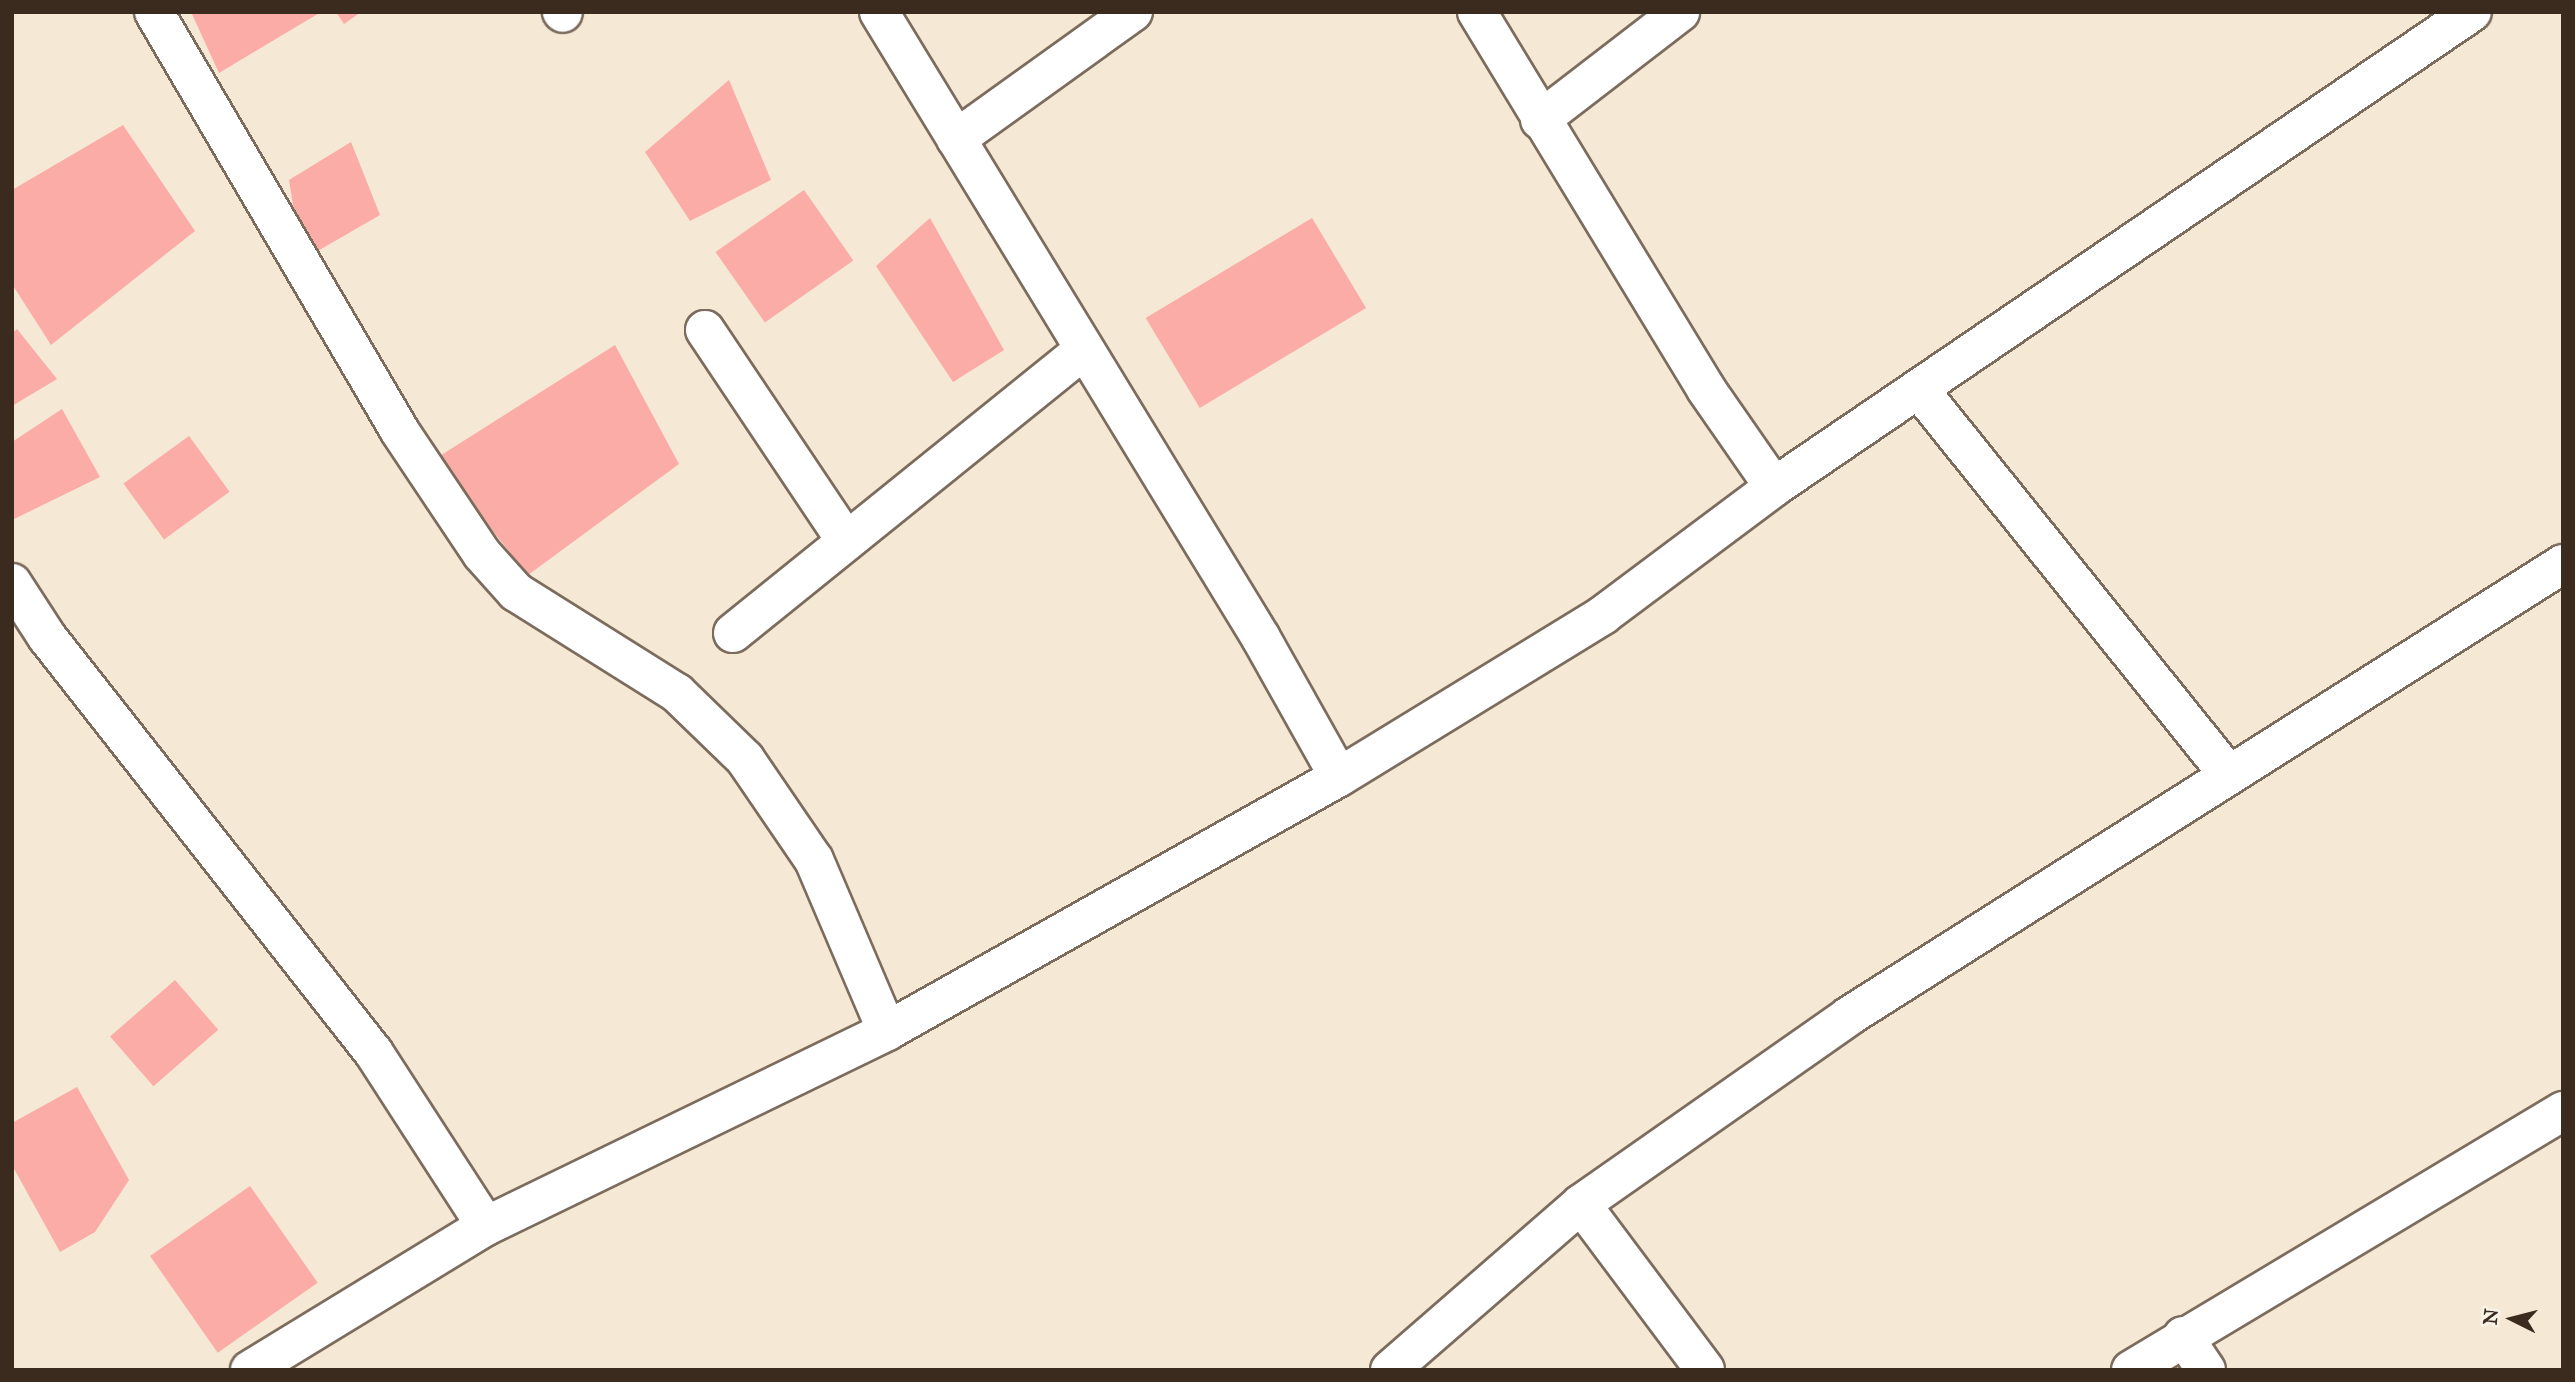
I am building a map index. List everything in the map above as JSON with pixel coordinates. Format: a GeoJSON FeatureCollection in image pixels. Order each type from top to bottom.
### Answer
{"type":"FeatureCollection","features":[{"type":"Feature","properties":{"kind":"street"},"geometry":{"type":"LineString","coordinates":[[154,12],[399,430],[482,554],[516,592],[677,693],[745,760],[814,860],[887,1031]]}},
{"type":"Feature","properties":{"kind":"street"},"geometry":{"type":"LineString","coordinates":[[879,12],[1339,777]]}},
{"type":"Feature","properties":{"kind":"street"},"geometry":{"type":"LineString","coordinates":[[956,139],[1133,12]]}},
{"type":"Feature","properties":{"kind":"street"},"geometry":{"type":"LineString","coordinates":[[1477,12],[1540,120],[1773,487]]}},
{"type":"Feature","properties":{"kind":"street"},"geometry":{"type":"LineString","coordinates":[[1540,120],[1680,12]]}},
{"type":"Feature","properties":{"kind":"street"},"geometry":{"type":"LineString","coordinates":[[250,1370],[486,1226],[887,1031],[1339,777],[1603,615],[1773,487],[1921,392],[2221,178],[2472,12]]}},
{"type":"Feature","properties":{"kind":"street"},"geometry":{"type":"LineString","coordinates":[[705,330],[846,541]]}},
{"type":"Feature","properties":{"kind":"street"},"geometry":{"type":"LineString","coordinates":[[733,632],[1084,350]]}},
{"type":"Feature","properties":{"kind":"street"},"geometry":{"type":"LineString","coordinates":[[1921,392],[2228,774]]}},
{"type":"Feature","properties":{"kind":"street"},"geometry":{"type":"LineString","coordinates":[[1391,1370],[1581,1204],[1849,1016],[2563,564]]}},
{"type":"Feature","properties":{"kind":"street"},"geometry":{"type":"LineString","coordinates":[[12,583],[47,637],[374,1053],[486,1226]]}},
{"type":"Feature","properties":{"kind":"street"},"geometry":{"type":"LineString","coordinates":[[2130,1370],[2563,1111]]}},
{"type":"Feature","properties":{"kind":"street"},"geometry":{"type":"LineString","coordinates":[[1581,1204],[1705,1370]]}},
{"type":"Feature","properties":{"kind":"street"},"geometry":{"type":"LineString","coordinates":[[2183,1336],[2206,1370]]}},
{"type":"Feature","properties":{"kind":"building"},"geometry":{"type":"Polygon","coordinates":[[[191,12],[321,12],[219,73],[191,12]]]}},
{"type":"Feature","properties":{"kind":"building"},"geometry":{"type":"Polygon","coordinates":[[[336,12],[361,12],[344,24],[336,12]]]}},
{"type":"Feature","properties":{"kind":"building"},"geometry":{"type":"Polygon","coordinates":[[[729,80],[771,180],[690,221],[645,152],[729,80]]]}},
{"type":"Feature","properties":{"kind":"building"},"geometry":{"type":"Polygon","coordinates":[[[123,125],[195,231],[51,345],[12,284],[12,190],[123,125]]]}},
{"type":"Feature","properties":{"kind":"building"},"geometry":{"type":"Polygon","coordinates":[[[351,142],[380,215],[302,260],[289,180],[351,142]]]}},
{"type":"Feature","properties":{"kind":"building"},"geometry":{"type":"Polygon","coordinates":[[[804,190],[853,260],[765,322],[716,252],[804,190]]]}},
{"type":"Feature","properties":{"kind":"building"},"geometry":{"type":"Polygon","coordinates":[[[930,218],[1004,350],[953,382],[876,266],[930,218]]]}},
{"type":"Feature","properties":{"kind":"building"},"geometry":{"type":"Polygon","coordinates":[[[1312,218],[1366,308],[1200,408],[1146,318],[1312,218]]]}},
{"type":"Feature","properties":{"kind":"building"},"geometry":{"type":"Polygon","coordinates":[[[17,329],[57,379],[12,406],[12,333],[17,329]]]}},
{"type":"Feature","properties":{"kind":"building"},"geometry":{"type":"Polygon","coordinates":[[[615,345],[679,464],[528,575],[435,459],[615,345]]]}},
{"type":"Feature","properties":{"kind":"building"},"geometry":{"type":"Polygon","coordinates":[[[62,409],[100,477],[12,520],[12,442],[62,409]]]}},
{"type":"Feature","properties":{"kind":"building"},"geometry":{"type":"Polygon","coordinates":[[[189,436],[230,492],[164,539],[123,484],[189,436]]]}},
{"type":"Feature","properties":{"kind":"building"},"geometry":{"type":"Polygon","coordinates":[[[175,980],[218,1030],[153,1086],[110,1036],[175,980]]]}},
{"type":"Feature","properties":{"kind":"building"},"geometry":{"type":"Polygon","coordinates":[[[77,1087],[129,1180],[95,1232],[60,1252],[12,1165],[12,1123],[77,1087]]]}},
{"type":"Feature","properties":{"kind":"building"},"geometry":{"type":"Polygon","coordinates":[[[250,1186],[318,1283],[218,1353],[150,1256],[250,1186]]]}}]}
